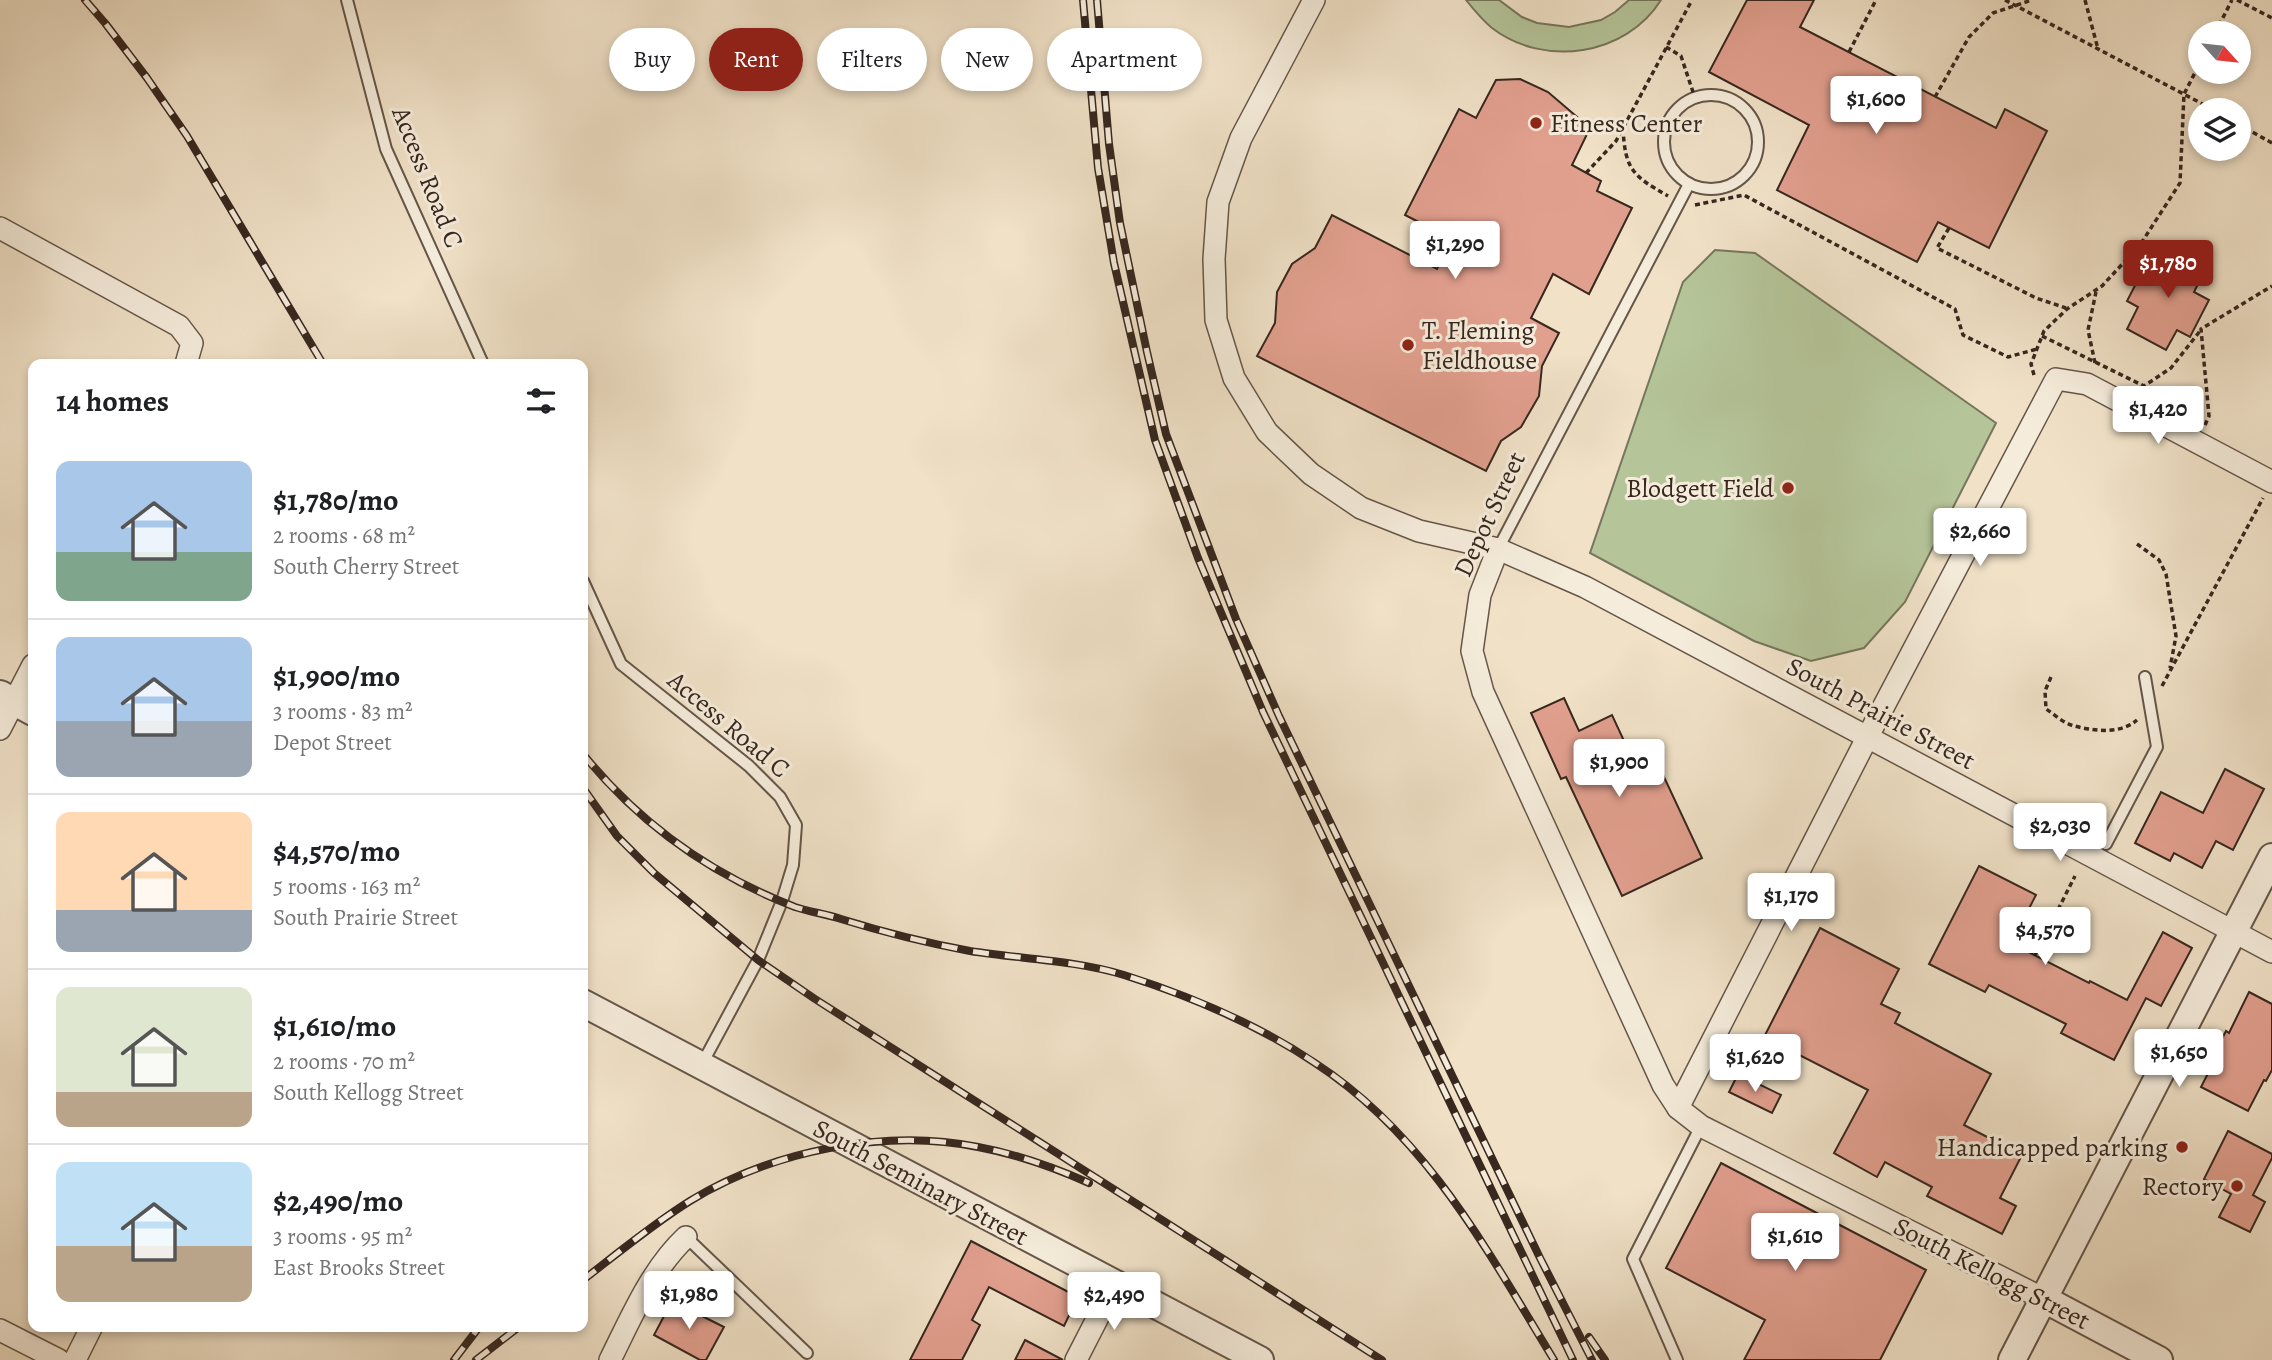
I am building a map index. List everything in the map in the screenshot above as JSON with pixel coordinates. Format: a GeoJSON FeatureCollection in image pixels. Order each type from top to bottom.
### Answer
{"type":"FeatureCollection","features":[{"type":"Feature","properties":{"kind":"street","name":"South Prairie Street"},"geometry":{"type":"LineString","coordinates":[[1314,0],[1241,138],[1218,202],[1214,260],[1216,320],[1234,378],[1268,432],[1311,474],[1361,508],[1419,531],[1498,549],[1585,587],[2272,952]]}},
{"type":"Feature","properties":{"kind":"street"},"geometry":{"type":"LineString","coordinates":[[0,228],[179,326],[189,354]]}},
{"type":"Feature","properties":{"kind":"street"},"geometry":{"type":"LineString","coordinates":[[1678,1108],[1867,738],[2056,379],[2087,384],[2272,482]]}},
{"type":"Feature","properties":{"kind":"street","name":"Depot Street"},"geometry":{"type":"LineString","coordinates":[[1498,549],[1480,595],[1472,651],[1483,692],[1663,1085],[1678,1108]]}},
{"type":"Feature","properties":{"kind":"street"},"geometry":{"type":"LineString","coordinates":[[0,729],[28,676]]}},
{"type":"Feature","properties":{"kind":"street"},"geometry":{"type":"LineString","coordinates":[[2012,1360],[2272,857]]}},
{"type":"Feature","properties":{"kind":"street","name":"South Seminary Street"},"geometry":{"type":"LineString","coordinates":[[588,1006],[1260,1360]]}},
{"type":"Feature","properties":{"kind":"street","name":"South Kellogg Street"},"geometry":{"type":"LineString","coordinates":[[1678,1108],[1701,1126],[2159,1360]]}},
{"type":"Feature","properties":{"kind":"street"},"geometry":{"type":"LineString","coordinates":[[610,1360],[642,1296],[675,1247],[686,1237]]}},
{"type":"Feature","properties":{"kind":"street"},"geometry":{"type":"LineString","coordinates":[[1076,1360],[1115,1284]]}},
{"type":"Feature","properties":{"kind":"street"},"geometry":{"type":"LineString","coordinates":[[0,1330],[59,1360]]}},
{"type":"Feature","properties":{"kind":"street"},"geometry":{"type":"LineString","coordinates":[[75,1360],[89,1332]]}},
{"type":"Feature","properties":{"kind":"lane","name":"Access Road C"},"geometry":{"type":"LineString","coordinates":[[347,0],[386,149],[481,359]]}},
{"type":"Feature","properties":{"kind":"lane"},"geometry":{"type":"LineString","coordinates":[[1719,95],[1734,101],[1746,111],[1755,125],[1758,141],[1755,157],[1748,171],[1721,188],[1704,188],[1689,184],[1677,175],[1664,149],[1668,121],[1677,109],[1696,98],[1719,95]]}},
{"type":"Feature","properties":{"kind":"lane","name":"Depot Street"},"geometry":{"type":"LineString","coordinates":[[1498,549],[1689,184]]}},
{"type":"Feature","properties":{"kind":"lane","name":"Access Road C"},"geometry":{"type":"LineString","coordinates":[[588,592],[621,664],[749,766],[780,797],[796,825],[793,865],[782,901],[758,960],[701,1066]]}},
{"type":"Feature","properties":{"kind":"lane"},"geometry":{"type":"LineString","coordinates":[[2106,844],[2157,747],[2145,677]]}},
{"type":"Feature","properties":{"kind":"lane"},"geometry":{"type":"LineString","coordinates":[[1677,1360],[1633,1259],[1701,1126]]}},
{"type":"Feature","properties":{"kind":"lane"},"geometry":{"type":"LineString","coordinates":[[686,1237],[807,1353]]}},
{"type":"Feature","properties":{"kind":"path"},"geometry":{"type":"LineString","coordinates":[[1586,173],[1616,141],[1692,0]]}},
{"type":"Feature","properties":{"kind":"path"},"geometry":{"type":"LineString","coordinates":[[1849,52],[1875,0]]}},
{"type":"Feature","properties":{"kind":"path"},"geometry":{"type":"LineString","coordinates":[[2005,0],[2192,98]]}},
{"type":"Feature","properties":{"kind":"path"},"geometry":{"type":"LineString","coordinates":[[1935,97],[1969,37],[1993,13],[2032,0]]}},
{"type":"Feature","properties":{"kind":"path"},"geometry":{"type":"LineString","coordinates":[[2085,0],[2098,49]]}},
{"type":"Feature","properties":{"kind":"path"},"geometry":{"type":"LineString","coordinates":[[2221,21],[2232,0]]}},
{"type":"Feature","properties":{"kind":"path"},"geometry":{"type":"LineString","coordinates":[[2237,0],[2272,18]]}},
{"type":"Feature","properties":{"kind":"path"},"geometry":{"type":"LineString","coordinates":[[1666,47],[1681,55],[1696,98]]}},
{"type":"Feature","properties":{"kind":"path"},"geometry":{"type":"LineString","coordinates":[[2042,404],[2031,365],[2044,331],[2067,309],[2096,290],[2140,245],[2180,183],[2184,94],[2189,84]]}},
{"type":"Feature","properties":{"kind":"path"},"geometry":{"type":"LineString","coordinates":[[1623,128],[1624,154],[1633,173],[1680,202],[1693,206],[1744,195],[1955,309],[1963,335],[2008,357],[2037,349]]}},
{"type":"Feature","properties":{"kind":"path"},"geometry":{"type":"LineString","coordinates":[[2251,131],[2272,143]]}},
{"type":"Feature","properties":{"kind":"path"},"geometry":{"type":"LineString","coordinates":[[1949,228],[1937,248],[2036,298],[2067,309]]}},
{"type":"Feature","properties":{"kind":"path"},"geometry":{"type":"LineString","coordinates":[[2042,336],[2144,386],[2171,368],[2201,329],[2272,286]]}},
{"type":"Feature","properties":{"kind":"path"},"geometry":{"type":"LineString","coordinates":[[2087,384],[2095,362],[2088,330],[2096,290]]}},
{"type":"Feature","properties":{"kind":"path"},"geometry":{"type":"LineString","coordinates":[[2196,442],[2209,416],[2201,329]]}},
{"type":"Feature","properties":{"kind":"path"},"geometry":{"type":"LineString","coordinates":[[2051,677],[2045,691],[2046,709],[2068,724],[2112,732],[2133,724],[2150,708],[2272,482]]}},
{"type":"Feature","properties":{"kind":"path"},"geometry":{"type":"LineString","coordinates":[[2137,544],[2159,560],[2166,574],[2176,636],[2169,672]]}},
{"type":"Feature","properties":{"kind":"path"},"geometry":{"type":"LineString","coordinates":[[2035,955],[2075,876]]}},
{"type":"Feature","properties":{"kind":"green space"},"geometry":{"type":"Polygon","coordinates":[[[1466,0],[1499,0],[1522,17],[1537,23],[1569,27],[1601,20],[1629,0],[1661,0],[1646,19],[1627,34],[1606,44],[1583,50],[1559,51],[1535,48],[1513,41],[1488,25],[1466,0]]]}},
{"type":"Feature","properties":{"kind":"green space","name":"Blodgett Field"},"geometry":{"type":"Polygon","coordinates":[[[1715,250],[1755,253],[1996,423],[1905,602],[1864,648],[1811,661],[1754,641],[1590,553],[1683,282],[1715,250]]]}},
{"type":"Feature","properties":{"kind":"building"},"geometry":{"type":"Polygon","coordinates":[[[1747,0],[1814,0],[1800,27],[1996,128],[2005,109],[2047,131],[1989,248],[1938,222],[1917,262],[1777,190],[1809,125],[1709,72],[1747,0]]]}},
{"type":"Feature","properties":{"kind":"building"},"geometry":{"type":"Polygon","coordinates":[[[1520,79],[1548,92],[1590,128],[1572,165],[1601,181],[1597,191],[1632,208],[1589,294],[1553,274],[1531,318],[1559,333],[1542,366],[1539,396],[1521,427],[1501,441],[1486,471],[1257,356],[1275,323],[1277,292],[1292,264],[1315,248],[1332,215],[1437,269],[1452,239],[1405,215],[1459,109],[1476,118],[1496,80],[1520,79]]]}},
{"type":"Feature","properties":{"kind":"building"},"geometry":{"type":"Polygon","coordinates":[[[2168,248],[2206,268],[2194,292],[2209,300],[2190,337],[2177,330],[2166,350],[2127,329],[2138,307],[2127,301],[2145,266],[2156,272],[2168,248]]]}},
{"type":"Feature","properties":{"kind":"building"},"geometry":{"type":"Polygon","coordinates":[[[1564,698],[1579,731],[1612,715],[1638,771],[1657,762],[1702,858],[1622,896],[1566,777],[1561,779],[1531,713],[1564,698]]]}},
{"type":"Feature","properties":{"kind":"building"},"geometry":{"type":"Polygon","coordinates":[[[2225,769],[2264,789],[2233,850],[2216,841],[2202,868],[2174,853],[2170,861],[2135,843],[2161,792],[2203,813],[2225,769]]]}},
{"type":"Feature","properties":{"kind":"building"},"geometry":{"type":"Polygon","coordinates":[[[1979,866],[2036,895],[2011,943],[2127,1000],[2163,932],[2192,948],[2161,1006],[2146,998],[2114,1060],[2061,1033],[2066,1024],[1989,985],[1985,992],[1929,964],[1979,866]]]}},
{"type":"Feature","properties":{"kind":"building"},"geometry":{"type":"Polygon","coordinates":[[[1820,928],[1899,969],[1881,1004],[1900,1013],[1895,1023],[1991,1074],[1964,1125],[2022,1155],[2000,1198],[2016,1206],[2002,1234],[1927,1196],[1932,1187],[1885,1162],[1877,1177],[1834,1153],[1868,1090],[1764,1037],[1820,928]]]}},
{"type":"Feature","properties":{"kind":"building"},"geometry":{"type":"Polygon","coordinates":[[[2249,992],[2272,1004],[2272,1070],[2248,1111],[2201,1087],[2217,1056],[2214,1054],[2226,1031],[2229,1033],[2249,992]]]}},
{"type":"Feature","properties":{"kind":"building"},"geometry":{"type":"Polygon","coordinates":[[[1738,1074],[1781,1095],[1772,1113],[1729,1092],[1738,1074]]]}},
{"type":"Feature","properties":{"kind":"building","name":"Rectory"},"geometry":{"type":"Polygon","coordinates":[[[2228,1131],[2272,1154],[2253,1195],[2265,1202],[2250,1232],[2219,1217],[2231,1194],[2204,1179],[2228,1131]]]}},
{"type":"Feature","properties":{"kind":"building"},"geometry":{"type":"Polygon","coordinates":[[[1721,1163],[1926,1270],[1880,1360],[1744,1360],[1765,1320],[1666,1268],[1721,1163]]]}},
{"type":"Feature","properties":{"kind":"building"},"geometry":{"type":"Polygon","coordinates":[[[971,1241],[1078,1297],[1064,1326],[989,1287],[972,1320],[980,1325],[962,1360],[910,1360],[971,1241]]]}},
{"type":"Feature","properties":{"kind":"building"},"geometry":{"type":"Polygon","coordinates":[[[672,1301],[724,1327],[706,1360],[700,1360],[654,1335],[672,1301]]]}},
{"type":"Feature","properties":{"kind":"building"},"geometry":{"type":"Polygon","coordinates":[[[1025,1340],[1063,1360],[1015,1360],[1025,1340]]]}},
{"type":"Feature","properties":{"kind":"railway"},"geometry":{"type":"LineString","coordinates":[[85,0],[147,78],[187,136],[320,359]]}},
{"type":"Feature","properties":{"kind":"railway"},"geometry":{"type":"LineString","coordinates":[[1083,0],[1098,168],[1114,263],[1155,440],[1198,558],[1263,712],[1573,1360]]}},
{"type":"Feature","properties":{"kind":"railway"},"geometry":{"type":"LineString","coordinates":[[1097,0],[1109,144],[1120,223],[1166,434],[1236,619],[1279,716],[1540,1258],[1592,1360]]}},
{"type":"Feature","properties":{"kind":"railway"},"geometry":{"type":"LineString","coordinates":[[588,760],[628,803],[679,844],[735,879],[795,907],[954,948],[1067,963],[1124,975],[1222,1012],[1293,1049],[1354,1092],[1390,1124],[1422,1160],[1478,1237],[1554,1360]]}},
{"type":"Feature","properties":{"kind":"railway"},"geometry":{"type":"LineString","coordinates":[[588,795],[617,836],[654,873],[758,960],[1382,1360]]}},
{"type":"Feature","properties":{"kind":"railway"},"geometry":{"type":"LineString","coordinates":[[588,1276],[663,1219],[722,1184],[756,1169],[830,1148],[905,1140],[942,1142],[1020,1157],[1089,1183]]}},
{"type":"Feature","properties":{"kind":"railway"},"geometry":{"type":"LineString","coordinates":[[454,1360],[475,1332]]}},
{"type":"Feature","properties":{"kind":"railway"},"geometry":{"type":"LineString","coordinates":[[476,1360],[512,1332]]}},
{"type":"Feature","properties":{"kind":"railway"},"geometry":{"type":"LineString","coordinates":[[1589,1337],[1605,1360]]}},
{"type":"Feature","properties":{"kind":"place","name":"Fitness Center"},"geometry":{"type":"Point","coordinates":[1536,123]}},
{"type":"Feature","properties":{"kind":"place","name":"T. Fleming Fieldhouse"},"geometry":{"type":"Point","coordinates":[1408,345]}},
{"type":"Feature","properties":{"kind":"place","name":"Blodgett Field"},"geometry":{"type":"Point","coordinates":[1788,488]}},
{"type":"Feature","properties":{"kind":"place","name":"Handicapped parking"},"geometry":{"type":"Point","coordinates":[2182,1147]}},
{"type":"Feature","properties":{"kind":"place","name":"Rectory"},"geometry":{"type":"Point","coordinates":[2237,1186]}}]}
